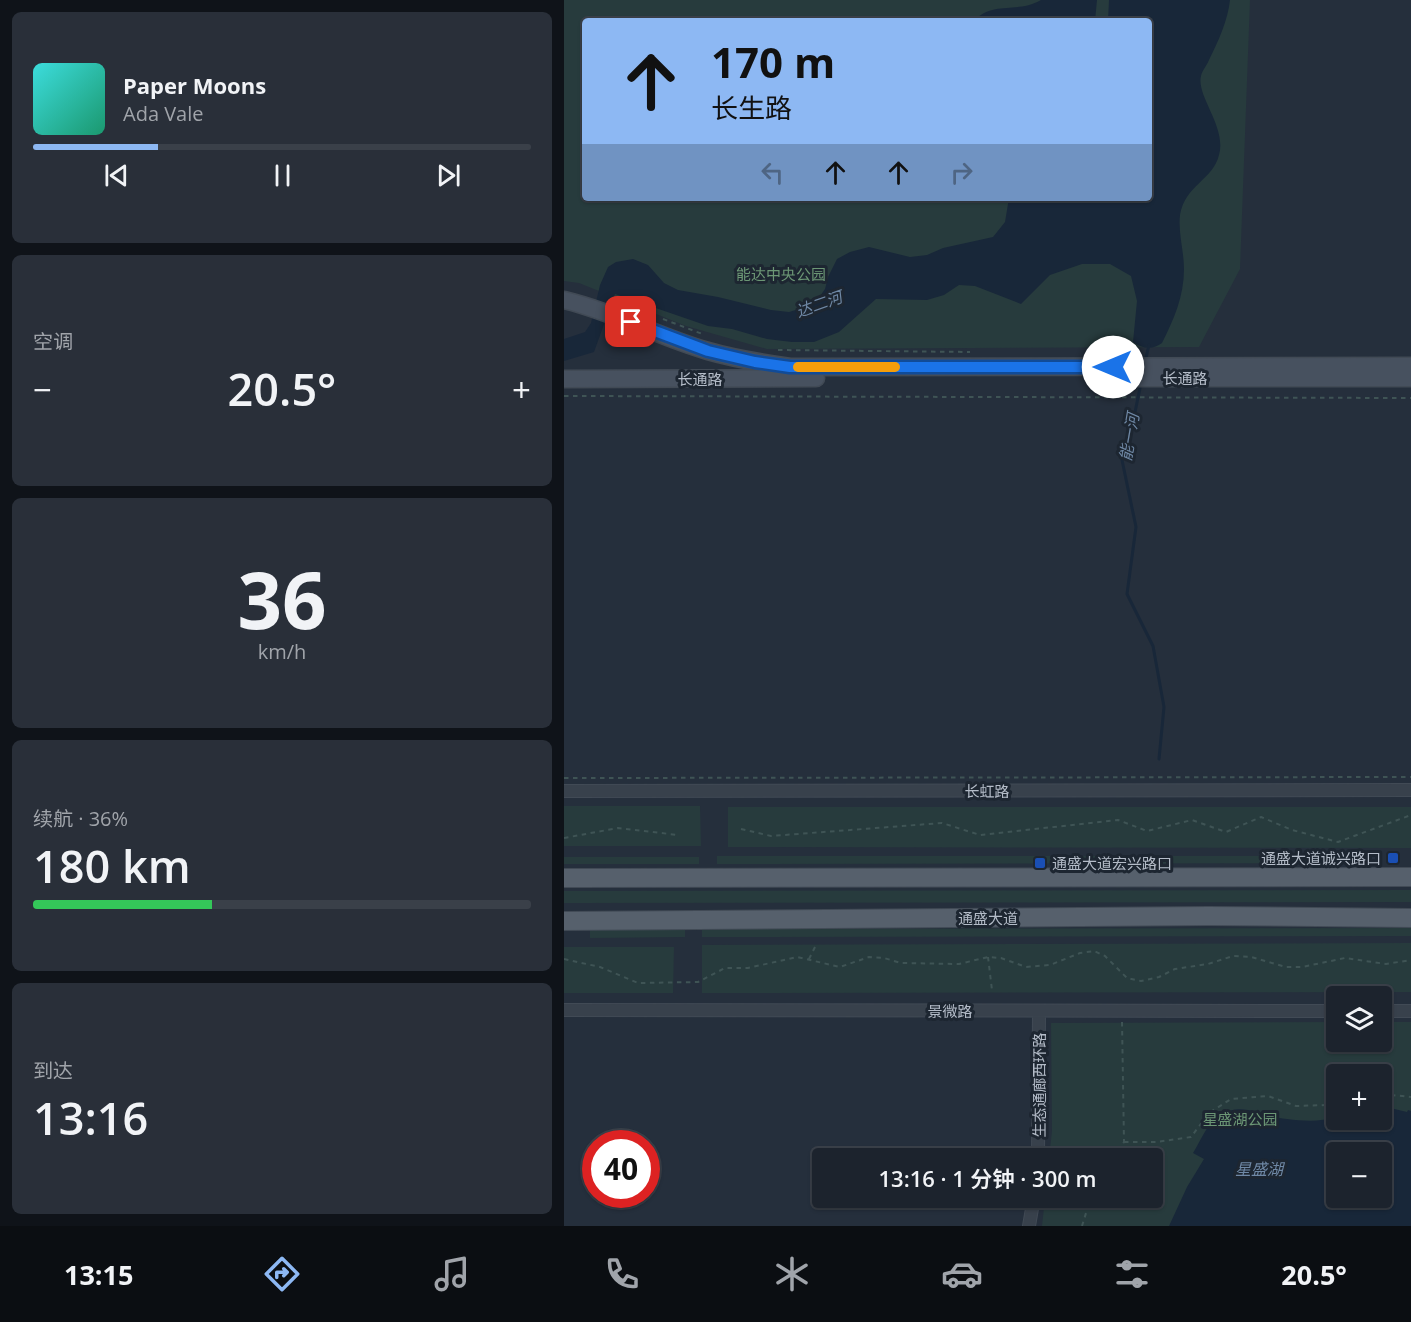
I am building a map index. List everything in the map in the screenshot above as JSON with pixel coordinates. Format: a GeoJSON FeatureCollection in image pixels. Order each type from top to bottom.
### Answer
{"type":"FeatureCollection","features":[{"type":"Feature","properties":{"kind":"main road"},"geometry":{"type":"LineString","coordinates":[[564,878],[1411,877]]}},
{"type":"Feature","properties":{"kind":"main road","name":"通盛大道"},"geometry":{"type":"LineString","coordinates":[[564,921],[1209,916],[1411,918]]}},
{"type":"Feature","properties":{"kind":"street","name":"长通路"},"geometry":{"type":"LineString","coordinates":[[564,300],[612,315],[708,351],[790,367],[1411,366]]}},
{"type":"Feature","properties":{"kind":"street","name":"长通路"},"geometry":{"type":"LineString","coordinates":[[564,380],[1411,378]]}},
{"type":"Feature","properties":{"kind":"street","name":"长虹路"},"geometry":{"type":"LineString","coordinates":[[564,791],[1411,790]]}},
{"type":"Feature","properties":{"kind":"street","name":"景微路"},"geometry":{"type":"LineString","coordinates":[[564,1010],[1326,1011]]}},
{"type":"Feature","properties":{"kind":"street","name":"生态通廊西环路"},"geometry":{"type":"LineString","coordinates":[[1038,1148],[1039,1011]]}},
{"type":"Feature","properties":{"kind":"street"},"geometry":{"type":"LineString","coordinates":[[1392,1011],[1411,1011]]}},
{"type":"Feature","properties":{"kind":"street"},"geometry":{"type":"LineString","coordinates":[[1029,1226],[1032,1208]]}},
{"type":"Feature","properties":{"kind":"path"},"geometry":{"type":"LineString","coordinates":[[661,319],[710,336]]}},
{"type":"Feature","properties":{"kind":"path"},"geometry":{"type":"LineString","coordinates":[[773,350],[973,352]]}},
{"type":"Feature","properties":{"kind":"path"},"geometry":{"type":"LineString","coordinates":[[564,396],[1411,398]]}},
{"type":"Feature","properties":{"kind":"path"},"geometry":{"type":"LineString","coordinates":[[564,778],[1411,777]]}},
{"type":"Feature","properties":{"kind":"path"},"geometry":{"type":"LineString","coordinates":[[741,829],[771,836],[942,823],[980,835],[1118,820],[1147,831],[1192,820],[1226,832],[1261,817],[1292,830],[1338,842],[1411,815]]}},
{"type":"Feature","properties":{"kind":"path"},"geometry":{"type":"LineString","coordinates":[[564,838],[618,828],[678,835]]}},
{"type":"Feature","properties":{"kind":"path"},"geometry":{"type":"LineString","coordinates":[[809,959],[815,947]]}},
{"type":"Feature","properties":{"kind":"path"},"geometry":{"type":"LineString","coordinates":[[564,959],[600,967],[638,983],[698,982],[725,968],[748,968],[797,957],[840,967],[869,957],[901,963],[947,964],[959,964],[988,957],[1001,958],[1026,967],[1050,965],[1080,953],[1095,951],[1105,956],[1126,978],[1141,981],[1159,977],[1175,969],[1208,964],[1233,956],[1251,957],[1286,967],[1302,967],[1345,958],[1386,964],[1411,960]]}},
{"type":"Feature","properties":{"kind":"path"},"geometry":{"type":"LineString","coordinates":[[988,957],[992,990]]}},
{"type":"Feature","properties":{"kind":"path"},"geometry":{"type":"LineString","coordinates":[[1120,1148],[1124,1142],[1122,1020]]}},
{"type":"Feature","properties":{"kind":"path"},"geometry":{"type":"LineString","coordinates":[[1392,1095],[1411,1097]]}},
{"type":"Feature","properties":{"kind":"path"},"geometry":{"type":"LineString","coordinates":[[1124,1142],[1156,1142],[1191,1137],[1209,1113],[1231,1099],[1268,1096],[1296,1106],[1326,1105]]}},
{"type":"Feature","properties":{"kind":"path"},"geometry":{"type":"LineString","coordinates":[[1082,1226],[1088,1208]]}},
{"type":"Feature","properties":{"kind":"green space","name":"能达中央公园"},"geometry":{"type":"Polygon","coordinates":[[[564,0],[1250,0],[1240,269],[1199,347],[767,349],[686,326],[579,283],[564,281],[564,0]]]}},
{"type":"Feature","properties":{"kind":"green space"},"geometry":{"type":"Polygon","coordinates":[[[564,806],[700,806],[701,846],[564,846],[564,806]]]}},
{"type":"Feature","properties":{"kind":"green space"},"geometry":{"type":"Polygon","coordinates":[[[728,807],[1411,807],[1411,848],[728,847],[728,807]]]}},
{"type":"Feature","properties":{"kind":"green space"},"geometry":{"type":"Polygon","coordinates":[[[717,856],[1364,856],[1364,863],[717,864],[717,856]]]}},
{"type":"Feature","properties":{"kind":"green space"},"geometry":{"type":"Polygon","coordinates":[[[564,857],[699,857],[699,864],[564,864],[564,857]]]}},
{"type":"Feature","properties":{"kind":"green space"},"geometry":{"type":"Polygon","coordinates":[[[1411,890],[1411,902],[564,903],[564,891],[1411,890]]]}},
{"type":"Feature","properties":{"kind":"green space"},"geometry":{"type":"Polygon","coordinates":[[[1411,928],[1411,936],[702,937],[702,929],[1411,928]]]}},
{"type":"Feature","properties":{"kind":"green space"},"geometry":{"type":"Polygon","coordinates":[[[685,929],[685,937],[590,938],[590,930],[685,929]]]}},
{"type":"Feature","properties":{"kind":"green space"},"geometry":{"type":"Polygon","coordinates":[[[1411,943],[1411,992],[1392,992],[1392,986],[1326,986],[1326,992],[702,993],[702,945],[1411,943]]]}},
{"type":"Feature","properties":{"kind":"green space"},"geometry":{"type":"Polygon","coordinates":[[[564,947],[674,947],[673,993],[564,993],[564,947]]]}},
{"type":"Feature","properties":{"kind":"green space","name":"星盛湖公园"},"geometry":{"type":"Polygon","coordinates":[[[1326,1022],[1326,1052],[1392,1052],[1392,1022],[1411,1022],[1411,1226],[1042,1226],[1044,1208],[1163,1208],[1163,1148],[1050,1148],[1051,1023],[1326,1022]]]}},
{"type":"Feature","properties":{"kind":"water"},"geometry":{"type":"Polygon","coordinates":[[[1041,0],[1097,0],[1095,18],[977,18],[990,11],[1032,4],[1041,0]]]}},
{"type":"Feature","properties":{"kind":"water","name":"达二河"},"geometry":{"type":"Polygon","coordinates":[[[1109,0],[1230,0],[1222,31],[1201,76],[1203,93],[1219,134],[1219,155],[1211,171],[1187,196],[1183,205],[1180,215],[1180,235],[1184,279],[1174,316],[1162,343],[1148,348],[1133,342],[1137,301],[1131,276],[1110,264],[1082,264],[1050,275],[1021,304],[975,286],[959,285],[944,295],[927,300],[876,299],[839,332],[814,342],[767,339],[732,329],[708,326],[615,294],[594,352],[564,361],[564,339],[585,332],[591,323],[600,285],[608,267],[616,262],[633,259],[648,265],[664,283],[678,290],[789,312],[818,299],[825,289],[837,259],[850,252],[869,247],[910,257],[927,255],[943,248],[993,237],[1005,222],[1008,201],[1152,201],[1152,18],[1108,18],[1109,0]]]}},
{"type":"Feature","properties":{"kind":"water","name":"星盛湖"},"geometry":{"type":"Polygon","coordinates":[[[1392,1108],[1411,1111],[1411,1226],[1169,1226],[1187,1187],[1204,1159],[1193,1153],[1209,1125],[1216,1118],[1225,1112],[1242,1109],[1287,1119],[1326,1120],[1326,1130],[1392,1130],[1392,1108]]]}},
{"type":"Feature","properties":{"kind":"waterway","name":"能一河"},"geometry":{"type":"LineString","coordinates":[[1145,362],[1149,345]]}},
{"type":"Feature","properties":{"kind":"waterway","name":"能一河"},"geometry":{"type":"LineString","coordinates":[[1141,383],[1122,460],[1136,527],[1127,594],[1153,646],[1164,707],[1159,759]]}},
{"type":"Feature","properties":{"kind":"slow traffic"},"geometry":{"type":"LineString","coordinates":[[798,367],[895,367]]}},
{"type":"Feature","properties":{"kind":"place","name":"通盛大道诚兴路口"},"geometry":{"type":"Point","coordinates":[1393,858]}},
{"type":"Feature","properties":{"kind":"place","name":"通盛大道宏兴路口"},"geometry":{"type":"Point","coordinates":[1040,863]}},
{"type":"Feature","properties":{"kind":"route"},"geometry":{"type":"LineString","coordinates":[[631,322],[708,351],[790,367],[1113,367]]}}]}
